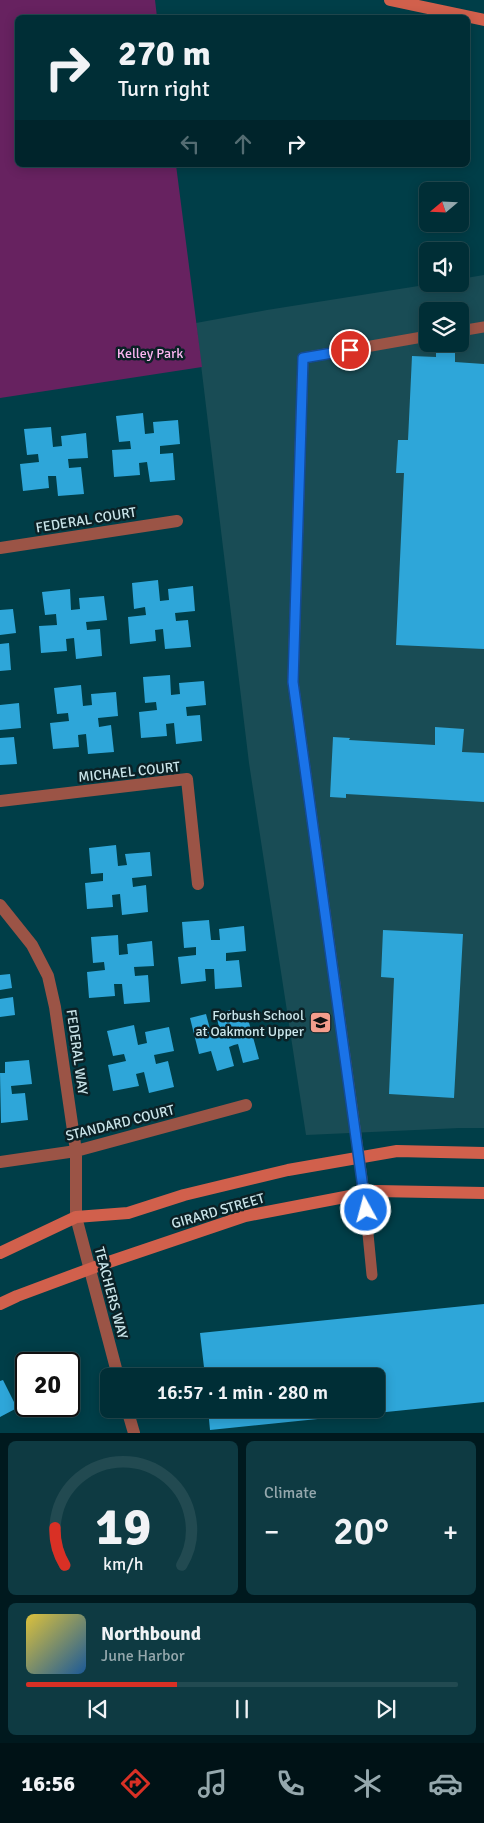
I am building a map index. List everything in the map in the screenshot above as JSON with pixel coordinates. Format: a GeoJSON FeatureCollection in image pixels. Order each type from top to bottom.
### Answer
{"type":"FeatureCollection","features":[{"type":"Feature","properties":{"kind":"street"},"geometry":{"type":"LineString","coordinates":[[390,0],[460,15]]}},
{"type":"Feature","properties":{"kind":"street"},"geometry":{"type":"LineString","coordinates":[[470,17],[484,20]]}},
{"type":"Feature","properties":{"kind":"street","name":"FEDERAL COURT"},"geometry":{"type":"LineString","coordinates":[[0,548],[177,521]]}},
{"type":"Feature","properties":{"kind":"street","name":"MICHAEL COURT"},"geometry":{"type":"LineString","coordinates":[[0,801],[186,779],[198,884]]}},
{"type":"Feature","properties":{"kind":"street","name":"FEDERAL WAY"},"geometry":{"type":"LineString","coordinates":[[0,905],[32,945],[48,976],[55,1006],[76,1151],[76,1217]]}},
{"type":"Feature","properties":{"kind":"street","name":"STANDARD COURT"},"geometry":{"type":"LineString","coordinates":[[0,1162],[76,1151],[246,1105]]}},
{"type":"Feature","properties":{"kind":"street","name":"GIRARD STREET"},"geometry":{"type":"LineString","coordinates":[[0,1253],[76,1217],[128,1213],[184,1195],[288,1170],[397,1151],[484,1153]]}},
{"type":"Feature","properties":{"kind":"street","name":"GIRARD STREET"},"geometry":{"type":"LineString","coordinates":[[0,1304],[89,1270],[245,1216],[376,1191],[484,1193]]}},
{"type":"Feature","properties":{"kind":"street","name":"TEACHERS WAY"},"geometry":{"type":"LineString","coordinates":[[76,1217],[116,1368]]}},
{"type":"Feature","properties":{"kind":"street"},"geometry":{"type":"LineString","coordinates":[[130,1418],[134,1433]]}},
{"type":"Feature","properties":{"kind":"lane"},"geometry":{"type":"LineString","coordinates":[[469,330],[484,327]]}},
{"type":"Feature","properties":{"kind":"lane"},"geometry":{"type":"LineString","coordinates":[[372,1275],[364,1193],[293,682],[303,358],[419,338]]}},
{"type":"Feature","properties":{"kind":"shaded area"},"geometry":{"type":"Polygon","coordinates":[[[484,275],[484,1128],[306,1135],[249,763],[196,323],[419,286],[419,292],[469,292],[469,278],[484,275]]]}},
{"type":"Feature","properties":{"kind":"green space","name":"Kelley Park"},"geometry":{"type":"Polygon","coordinates":[[[0,0],[155,0],[157,15],[15,15],[15,167],[176,167],[202,367],[0,398],[0,0]]]}},
{"type":"Feature","properties":{"kind":"building"},"geometry":{"type":"Polygon","coordinates":[[[436,352],[455,352],[455,362],[484,364],[484,649],[396,645],[404,473],[396,473],[398,440],[408,440],[412,356],[436,357],[436,352]]]}},
{"type":"Feature","properties":{"kind":"building"},"geometry":{"type":"Polygon","coordinates":[[[143,413],[145,434],[154,433],[153,422],[178,420],[180,444],[160,446],[160,454],[173,453],[175,480],[150,482],[147,462],[139,463],[140,475],[114,477],[112,450],[131,449],[130,441],[119,442],[116,416],[143,413]]]}},
{"type":"Feature","properties":{"kind":"building"},"geometry":{"type":"Polygon","coordinates":[[[51,427],[53,447],[62,446],[61,436],[86,433],[88,458],[68,459],[69,468],[81,467],[84,494],[58,496],[56,476],[48,476],[49,488],[23,491],[20,464],[39,462],[38,454],[27,455],[24,429],[51,427]]]}},
{"type":"Feature","properties":{"kind":"building"},"geometry":{"type":"Polygon","coordinates":[[[158,580],[160,601],[169,600],[168,589],[193,586],[195,611],[175,613],[176,621],[188,620],[191,647],[165,649],[163,629],[155,630],[156,641],[130,644],[128,617],[146,615],[145,607],[134,609],[132,583],[158,580]]]}},
{"type":"Feature","properties":{"kind":"building"},"geometry":{"type":"Polygon","coordinates":[[[70,589],[71,610],[80,609],[79,598],[104,596],[107,620],[86,622],[87,630],[100,629],[102,656],[76,659],[74,638],[66,639],[67,651],[41,653],[39,626],[57,625],[56,614],[45,615],[42,592],[70,589]]]}},
{"type":"Feature","properties":{"kind":"building"},"geometry":{"type":"Polygon","coordinates":[[[13,609],[16,633],[0,635],[0,610],[13,609]]]}},
{"type":"Feature","properties":{"kind":"building"},"geometry":{"type":"Polygon","coordinates":[[[9,643],[11,670],[0,671],[0,644],[9,643]]]}},
{"type":"Feature","properties":{"kind":"building"},"geometry":{"type":"Polygon","coordinates":[[[170,675],[171,695],[180,694],[179,683],[204,681],[206,705],[186,707],[187,716],[200,715],[202,741],[176,744],[174,723],[166,724],[167,736],[141,738],[139,712],[157,710],[156,702],[145,703],[143,677],[170,675]]]}},
{"type":"Feature","properties":{"kind":"building"},"geometry":{"type":"Polygon","coordinates":[[[81,685],[83,706],[92,705],[91,694],[116,692],[118,716],[98,718],[99,727],[111,725],[114,752],[88,754],[86,734],[78,735],[79,747],[53,749],[50,723],[69,721],[68,713],[57,714],[54,688],[81,685]]]}},
{"type":"Feature","properties":{"kind":"building"},"geometry":{"type":"Polygon","coordinates":[[[19,703],[21,728],[0,730],[0,705],[19,703]]]}},
{"type":"Feature","properties":{"kind":"building"},"geometry":{"type":"Polygon","coordinates":[[[435,727],[464,729],[462,752],[484,753],[484,802],[346,794],[346,798],[330,797],[333,737],[350,738],[349,740],[435,745],[435,727]]]}},
{"type":"Feature","properties":{"kind":"building"},"geometry":{"type":"Polygon","coordinates":[[[14,737],[17,764],[0,765],[0,738],[14,737]]]}},
{"type":"Feature","properties":{"kind":"building"},"geometry":{"type":"Polygon","coordinates":[[[116,845],[118,866],[127,865],[125,854],[150,852],[152,876],[132,878],[133,887],[146,885],[148,912],[122,915],[120,894],[112,895],[113,907],[87,909],[85,883],[103,881],[103,873],[91,874],[89,848],[116,845]]]}},
{"type":"Feature","properties":{"kind":"building"},"geometry":{"type":"Polygon","coordinates":[[[209,920],[211,940],[220,940],[219,929],[244,926],[246,951],[226,953],[226,961],[239,960],[242,987],[215,989],[214,969],[205,969],[206,981],[181,984],[178,957],[196,955],[196,947],[184,948],[182,922],[209,920]]]}},
{"type":"Feature","properties":{"kind":"building"},"geometry":{"type":"Polygon","coordinates":[[[383,930],[463,934],[454,1098],[389,1094],[394,978],[381,977],[383,930]]]}},
{"type":"Feature","properties":{"kind":"building"},"geometry":{"type":"Polygon","coordinates":[[[118,935],[119,955],[128,954],[127,944],[152,941],[154,966],[134,967],[135,976],[148,975],[150,1002],[124,1004],[122,984],[114,984],[115,996],[89,998],[87,972],[105,970],[104,962],[93,963],[91,937],[118,935]]]}},
{"type":"Feature","properties":{"kind":"building"},"geometry":{"type":"Polygon","coordinates":[[[10,974],[12,988],[0,990],[0,975],[10,974]]]}},
{"type":"Feature","properties":{"kind":"building"},"geometry":{"type":"Polygon","coordinates":[[[13,997],[15,1015],[0,1017],[0,999],[13,997]]]}},
{"type":"Feature","properties":{"kind":"building"},"geometry":{"type":"Polygon","coordinates":[[[233,1009],[237,1022],[248,1019],[259,1059],[243,1063],[238,1044],[234,1045],[229,1047],[234,1066],[217,1071],[211,1051],[199,1054],[190,1018],[206,1014],[210,1029],[219,1027],[216,1014],[233,1009]]]}},
{"type":"Feature","properties":{"kind":"building"},"geometry":{"type":"Polygon","coordinates":[[[134,1025],[138,1045],[147,1043],[145,1032],[169,1027],[174,1051],[154,1055],[156,1064],[168,1061],[174,1087],[149,1093],[144,1072],[136,1074],[139,1086],[113,1091],[108,1065],[126,1061],[124,1054],[113,1056],[107,1031],[134,1025]]]}},
{"type":"Feature","properties":{"kind":"building"},"geometry":{"type":"Polygon","coordinates":[[[29,1060],[32,1084],[11,1086],[12,1094],[25,1093],[28,1120],[1,1123],[0,1073],[5,1073],[5,1062],[29,1060]]]}},
{"type":"Feature","properties":{"kind":"building"},"geometry":{"type":"Polygon","coordinates":[[[484,1304],[484,1402],[385,1412],[385,1368],[204,1368],[200,1333],[484,1304]]]}},
{"type":"Feature","properties":{"kind":"building"},"geometry":{"type":"Polygon","coordinates":[[[3,1380],[15,1404],[15,1409],[0,1417],[0,1381],[3,1380]]]}},
{"type":"Feature","properties":{"kind":"building"},"geometry":{"type":"Polygon","coordinates":[[[209,1418],[327,1418],[210,1430],[209,1418]]]}},
{"type":"Feature","properties":{"kind":"place","name":"Forbush School at Oakmont Upper"},"geometry":{"type":"Point","coordinates":[320,1023]}},
{"type":"Feature","properties":{"kind":"route"},"geometry":{"type":"LineString","coordinates":[[350,350],[303,358],[293,682],[366,1210]]}}]}
